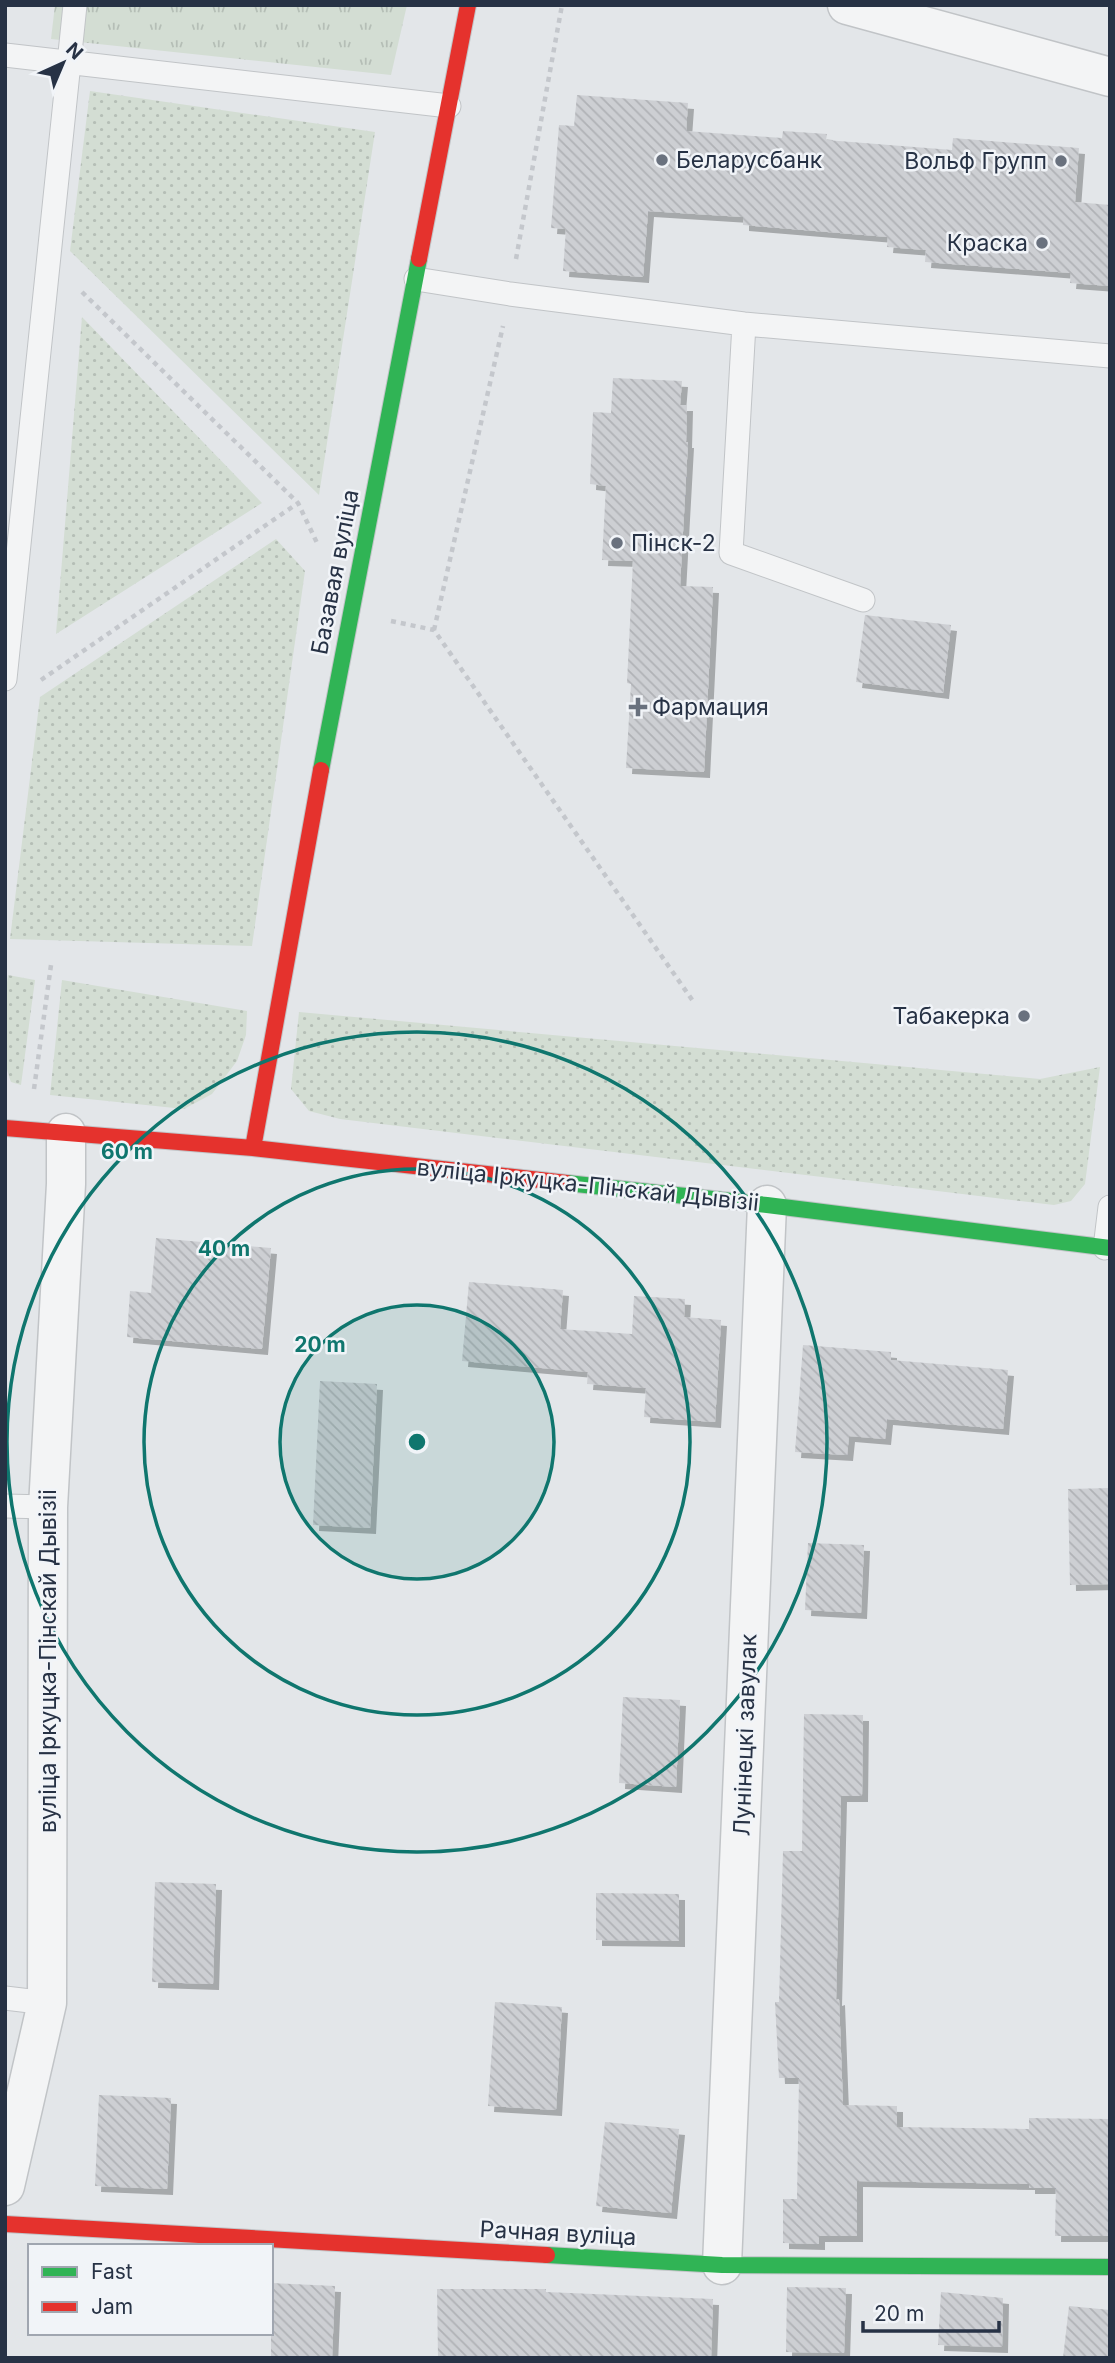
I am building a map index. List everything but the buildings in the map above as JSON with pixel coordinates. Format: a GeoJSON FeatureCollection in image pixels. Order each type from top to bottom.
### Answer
{"type":"FeatureCollection","features":[{"type":"Feature","properties":{"kind":"street","name":"Базавая вуліца"},"geometry":{"type":"LineString","coordinates":[[253,1148],[350,612],[468,5]]}},
{"type":"Feature","properties":{"kind":"street"},"geometry":{"type":"LineString","coordinates":[[847,5],[1110,77]]}},
{"type":"Feature","properties":{"kind":"street","name":"вуліца Іркуцка-Пінскай Дывізіі"},"geometry":{"type":"LineString","coordinates":[[5,1128],[253,1148],[767,1205],[1107,1248]]}},
{"type":"Feature","properties":{"kind":"street","name":"вуліца Іркуцка-Пінскай Дывізіі"},"geometry":{"type":"LineString","coordinates":[[5,2186],[47,2003],[48,1507],[66,1184],[66,1133]]}},
{"type":"Feature","properties":{"kind":"street","name":"Лунінецкі завулак"},"geometry":{"type":"LineString","coordinates":[[722,2265],[767,1205]]}},
{"type":"Feature","properties":{"kind":"street","name":"Рачная вуліца"},"geometry":{"type":"LineString","coordinates":[[5,2224],[722,2265],[1110,2267]]}},
{"type":"Feature","properties":{"kind":"lane"},"geometry":{"type":"LineString","coordinates":[[5,679],[75,5]]}},
{"type":"Feature","properties":{"kind":"lane"},"geometry":{"type":"LineString","coordinates":[[5,55],[449,106]]}},
{"type":"Feature","properties":{"kind":"lane"},"geometry":{"type":"LineString","coordinates":[[416,279],[744,324],[1110,356]]}},
{"type":"Feature","properties":{"kind":"lane"},"geometry":{"type":"LineString","coordinates":[[744,324],[731,553],[863,600]]}},
{"type":"Feature","properties":{"kind":"lane"},"geometry":{"type":"LineString","coordinates":[[1107,1248],[1110,1207]]}},
{"type":"Feature","properties":{"kind":"lane"},"geometry":{"type":"LineString","coordinates":[[5,1506],[48,1507]]}},
{"type":"Feature","properties":{"kind":"lane"},"geometry":{"type":"LineString","coordinates":[[5,1997],[47,2003]]}},
{"type":"Feature","properties":{"kind":"path"},"geometry":{"type":"LineString","coordinates":[[39,681],[298,503]]}},
{"type":"Feature","properties":{"kind":"path"},"geometry":{"type":"LineString","coordinates":[[33,1095],[51,965]]}},
{"type":"Feature","properties":{"kind":"green space"},"geometry":{"type":"Polygon","coordinates":[[[55,5],[407,5],[391,75],[51,39],[55,5]]]}},
{"type":"Feature","properties":{"kind":"green space"},"geometry":{"type":"Polygon","coordinates":[[[90,91],[375,132],[319,495],[70,251],[90,91]]]}},
{"type":"Feature","properties":{"kind":"green space"},"geometry":{"type":"Polygon","coordinates":[[[82,317],[262,503],[56,634],[82,317]]]}},
{"type":"Feature","properties":{"kind":"green space"},"geometry":{"type":"Polygon","coordinates":[[[276,539],[305,571],[252,946],[10,939],[40,697],[276,539]]]}},
{"type":"Feature","properties":{"kind":"green space"},"geometry":{"type":"Polygon","coordinates":[[[8,975],[35,980],[21,1085],[11,1082],[5,1059],[4,1015],[8,975]]]}},
{"type":"Feature","properties":{"kind":"green space"},"geometry":{"type":"Polygon","coordinates":[[[62,980],[247,1011],[246,1035],[237,1061],[212,1094],[184,1109],[50,1095],[62,980]]]}},
{"type":"Feature","properties":{"kind":"green space"},"geometry":{"type":"Polygon","coordinates":[[[299,1012],[1040,1079],[1100,1067],[1085,1184],[1071,1201],[1054,1205],[340,1119],[309,1111],[291,1089],[299,1012]]]}},
{"type":"Feature","properties":{"kind":"traffic: fast"},"geometry":{"type":"LineString","coordinates":[[321,770],[419,259]]}},
{"type":"Feature","properties":{"kind":"traffic: fast"},"geometry":{"type":"LineString","coordinates":[[567,1183],[1110,1248]]}},
{"type":"Feature","properties":{"kind":"traffic: fast"},"geometry":{"type":"LineString","coordinates":[[547,2255],[722,2265],[1110,2267]]}},
{"type":"Feature","properties":{"kind":"traffic: jam"},"geometry":{"type":"LineString","coordinates":[[419,259],[468,5]]}},
{"type":"Feature","properties":{"kind":"traffic: jam"},"geometry":{"type":"LineString","coordinates":[[253,1148],[321,770]]}},
{"type":"Feature","properties":{"kind":"traffic: jam"},"geometry":{"type":"LineString","coordinates":[[5,1128],[253,1148],[567,1183]]}},
{"type":"Feature","properties":{"kind":"traffic: jam"},"geometry":{"type":"LineString","coordinates":[[5,2224],[547,2255]]}},
{"type":"Feature","properties":{"kind":"place","name":"Беларусбанк"},"geometry":{"type":"Point","coordinates":[662,160]}},
{"type":"Feature","properties":{"kind":"place","name":"Вольф Групп"},"geometry":{"type":"Point","coordinates":[1061,161]}},
{"type":"Feature","properties":{"kind":"place","name":"Краска"},"geometry":{"type":"Point","coordinates":[1042,243]}},
{"type":"Feature","properties":{"kind":"place","name":"Пінск-2"},"geometry":{"type":"Point","coordinates":[617,543]}},
{"type":"Feature","properties":{"kind":"place","name":"Фармация"},"geometry":{"type":"Point","coordinates":[638,707]}},
{"type":"Feature","properties":{"kind":"place","name":"Табакерка"},"geometry":{"type":"Point","coordinates":[1024,1016]}}]}
